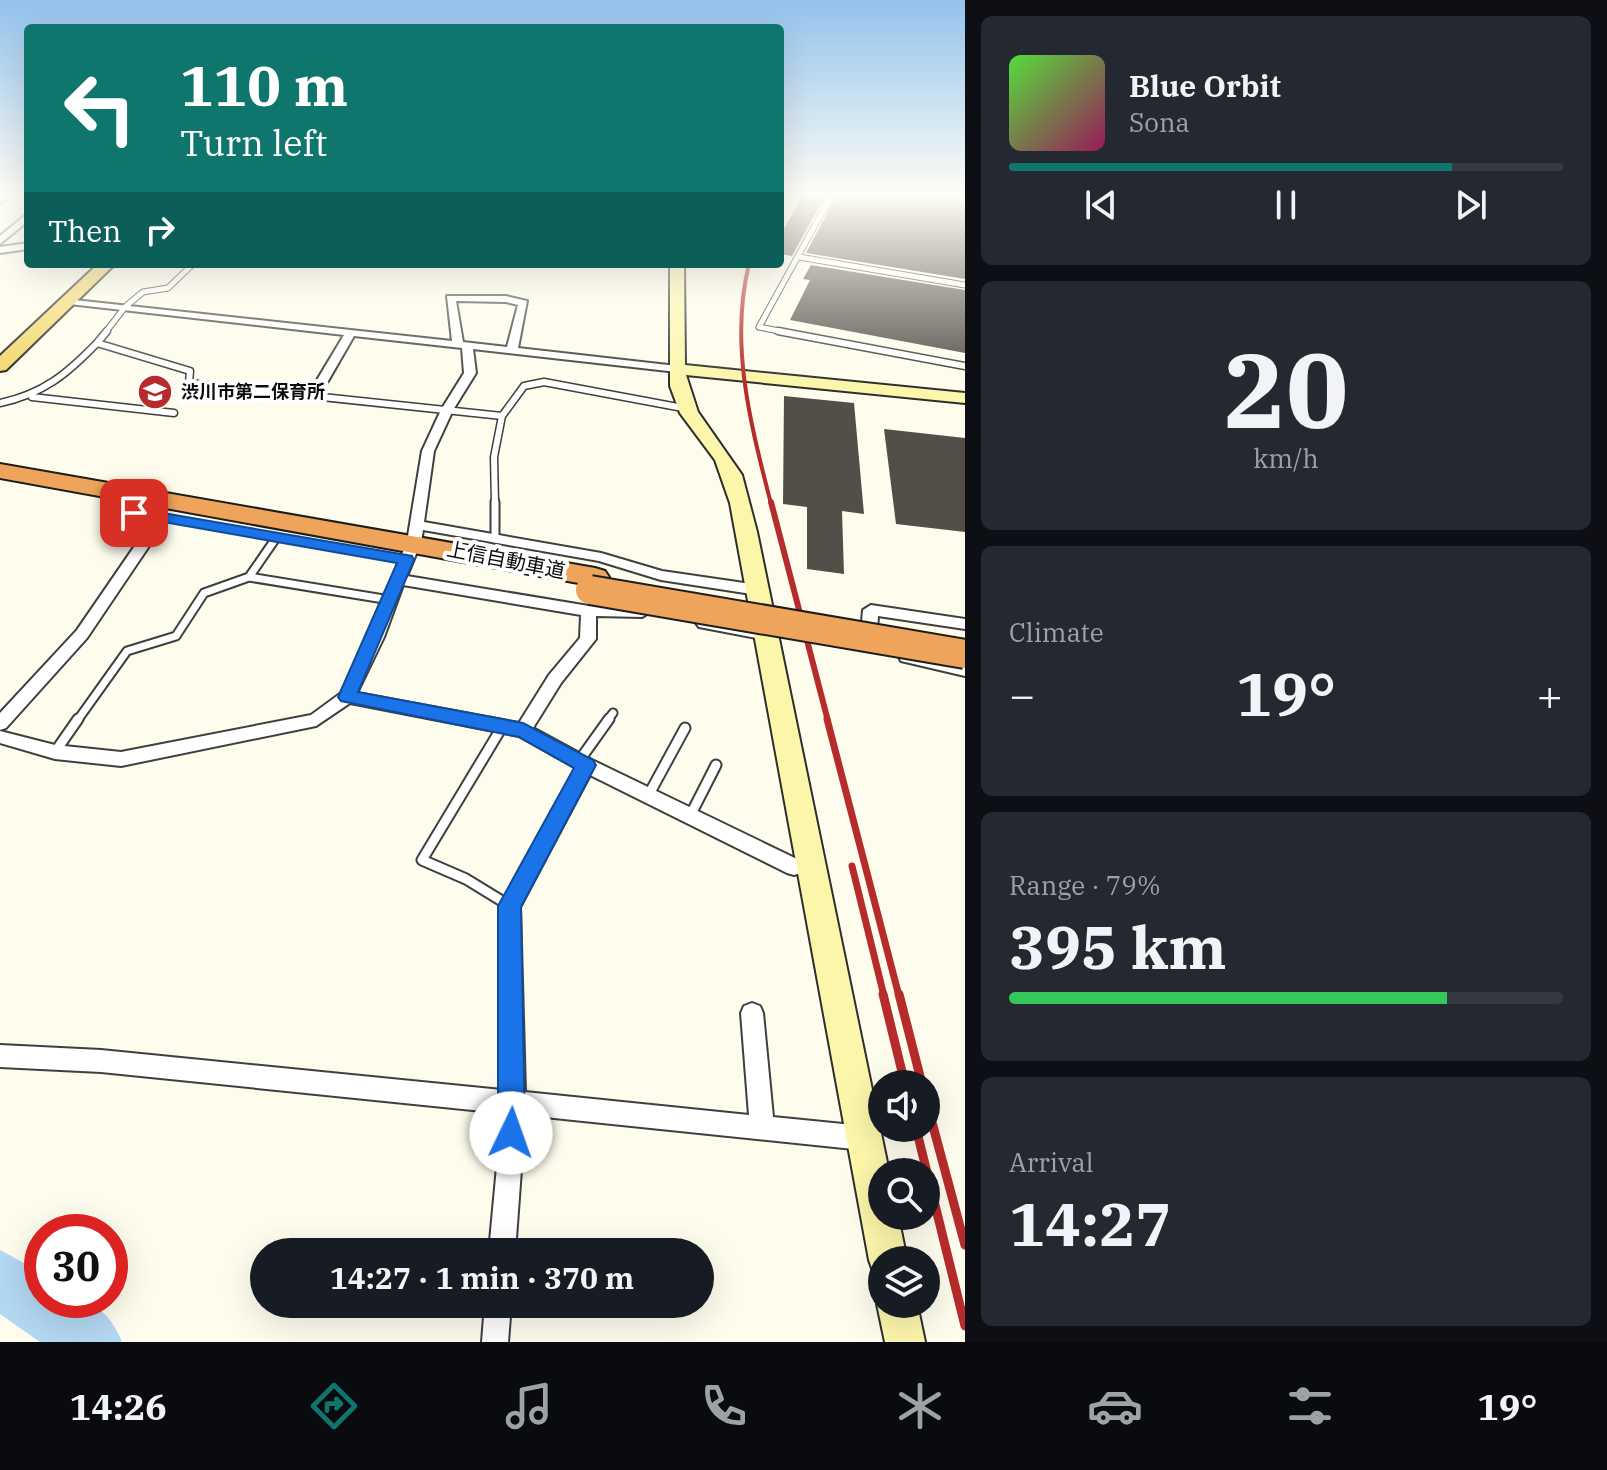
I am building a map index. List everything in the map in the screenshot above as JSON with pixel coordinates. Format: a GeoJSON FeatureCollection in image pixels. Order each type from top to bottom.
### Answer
{"type":"FeatureCollection","features":[{"type":"Feature","properties":{"kind":"highway","name":"上信自動車道"},"geometry":{"type":"LineString","coordinates":[[0,471],[409,551],[591,593],[965,654]]}},
{"type":"Feature","properties":{"kind":"highway","name":"上信自動車道"},"geometry":{"type":"LineString","coordinates":[[0,489],[276,538],[409,551]]}},
{"type":"Feature","properties":{"kind":"highway","name":"上信自動車道"},"geometry":{"type":"LineString","coordinates":[[591,593],[965,638]]}},
{"type":"Feature","properties":{"kind":"main road"},"geometry":{"type":"LineString","coordinates":[[0,366],[103,268]]}},
{"type":"Feature","properties":{"kind":"street"},"geometry":{"type":"LineString","coordinates":[[677,268],[677,369],[683,408],[723,454],[733,480],[767,635],[885,1246]]}},
{"type":"Feature","properties":{"kind":"street"},"geometry":{"type":"LineString","coordinates":[[0,737],[55,752],[121,759],[144,757],[316,720],[347,697],[409,551],[428,451],[447,410],[470,373],[451,298],[506,299],[523,303],[512,349]]}},
{"type":"Feature","properties":{"kind":"street"},"geometry":{"type":"LineString","coordinates":[[69,301],[965,398]]}},
{"type":"Feature","properties":{"kind":"street"},"geometry":{"type":"LineString","coordinates":[[314,395],[351,332]]}},
{"type":"Feature","properties":{"kind":"street"},"geometry":{"type":"LineString","coordinates":[[0,724],[82,634],[161,518]]}},
{"type":"Feature","properties":{"kind":"street"},"geometry":{"type":"LineString","coordinates":[[409,551],[495,539],[601,557],[661,575],[758,590]]}},
{"type":"Feature","properties":{"kind":"street"},"geometry":{"type":"LineString","coordinates":[[523,730],[555,679],[588,639],[591,593],[628,609],[767,635]]}},
{"type":"Feature","properties":{"kind":"street"},"geometry":{"type":"LineString","coordinates":[[965,624],[871,610],[868,649],[965,670]]}},
{"type":"Feature","properties":{"kind":"street"},"geometry":{"type":"LineString","coordinates":[[347,697],[523,730],[582,763],[794,867]]}},
{"type":"Feature","properties":{"kind":"street"},"geometry":{"type":"LineString","coordinates":[[503,1238],[514,1104],[510,906],[582,763]]}},
{"type":"Feature","properties":{"kind":"street"},"geometry":{"type":"LineString","coordinates":[[752,1013],[762,1128]]}},
{"type":"Feature","properties":{"kind":"street"},"geometry":{"type":"LineString","coordinates":[[0,1056],[101,1061],[863,1138]]}},
{"type":"Feature","properties":{"kind":"street"},"geometry":{"type":"LineString","coordinates":[[495,1342],[497,1318]]}},
{"type":"Feature","properties":{"kind":"street"},"geometry":{"type":"LineString","coordinates":[[900,1318],[905,1342]]}},
{"type":"Feature","properties":{"kind":"lane"},"geometry":{"type":"LineString","coordinates":[[798,259],[759,327],[965,366]]}},
{"type":"Feature","properties":{"kind":"lane"},"geometry":{"type":"LineString","coordinates":[[809,259],[965,285]]}},
{"type":"Feature","properties":{"kind":"lane"},"geometry":{"type":"LineString","coordinates":[[32,397],[64,377],[97,343],[125,307],[143,292],[168,288],[189,268]]}},
{"type":"Feature","properties":{"kind":"lane"},"geometry":{"type":"LineString","coordinates":[[97,343],[190,371],[189,383],[502,416]]}},
{"type":"Feature","properties":{"kind":"lane"},"geometry":{"type":"LineString","coordinates":[[495,539],[494,457],[502,416],[524,386],[544,382],[683,408]]}},
{"type":"Feature","properties":{"kind":"lane"},"geometry":{"type":"LineString","coordinates":[[0,403],[32,397],[174,413]]}},
{"type":"Feature","properties":{"kind":"lane"},"geometry":{"type":"LineString","coordinates":[[249,577],[276,538]]}},
{"type":"Feature","properties":{"kind":"lane"},"geometry":{"type":"LineString","coordinates":[[55,752],[127,651],[176,636],[204,593],[249,577],[390,600]]}},
{"type":"Feature","properties":{"kind":"lane"},"geometry":{"type":"LineString","coordinates":[[582,763],[613,713]]}},
{"type":"Feature","properties":{"kind":"lane"},"geometry":{"type":"LineString","coordinates":[[502,727],[422,860],[466,879],[510,906]]}},
{"type":"Feature","properties":{"kind":"lane"},"geometry":{"type":"LineString","coordinates":[[648,796],[685,728]]}},
{"type":"Feature","properties":{"kind":"lane"},"geometry":{"type":"LineString","coordinates":[[690,816],[716,765]]}},
{"type":"Feature","properties":{"kind":"building"},"geometry":{"type":"Polygon","coordinates":[[[840,259],[965,259],[965,279],[840,259]]]}},
{"type":"Feature","properties":{"kind":"building"},"geometry":{"type":"Polygon","coordinates":[[[811,265],[965,290],[965,353],[790,320],[810,280],[803,279],[811,265]]]}},
{"type":"Feature","properties":{"kind":"building"},"geometry":{"type":"Polygon","coordinates":[[[784,396],[854,403],[864,514],[842,511],[844,574],[807,569],[807,507],[783,504],[784,396]]]}},
{"type":"Feature","properties":{"kind":"building"},"geometry":{"type":"Polygon","coordinates":[[[884,429],[965,438],[965,532],[896,524],[884,429]]]}},
{"type":"Feature","properties":{"kind":"waterway"},"geometry":{"type":"LineString","coordinates":[[0,1279],[92,1342]]}},
{"type":"Feature","properties":{"kind":"railway"},"geometry":{"type":"LineString","coordinates":[[748,268],[743,294],[742,355],[750,415],[771,504]]}},
{"type":"Feature","properties":{"kind":"railway"},"geometry":{"type":"LineString","coordinates":[[771,502],[828,721]]}},
{"type":"Feature","properties":{"kind":"railway"},"geometry":{"type":"LineString","coordinates":[[827,719],[899,996]]}},
{"type":"Feature","properties":{"kind":"railway"},"geometry":{"type":"LineString","coordinates":[[852,866],[884,996]]}},
{"type":"Feature","properties":{"kind":"railway"},"geometry":{"type":"LineString","coordinates":[[883,994],[902,1070]]}},
{"type":"Feature","properties":{"kind":"railway"},"geometry":{"type":"LineString","coordinates":[[899,994],[918,1070]]}},
{"type":"Feature","properties":{"kind":"railway"},"geometry":{"type":"LineString","coordinates":[[919,1142],[965,1326]]}},
{"type":"Feature","properties":{"kind":"railway"},"geometry":{"type":"LineString","coordinates":[[937,1142],[965,1245]]}},
{"type":"Feature","properties":{"kind":"place","name":"渋川市第二保育所"},"geometry":{"type":"Point","coordinates":[155,392]}},
{"type":"Feature","properties":{"kind":"route"},"geometry":{"type":"LineString","coordinates":[[134,513],[406,560],[376,637],[347,697],[523,730],[586,765],[510,906],[514,1104],[511,1133]]}}]}
